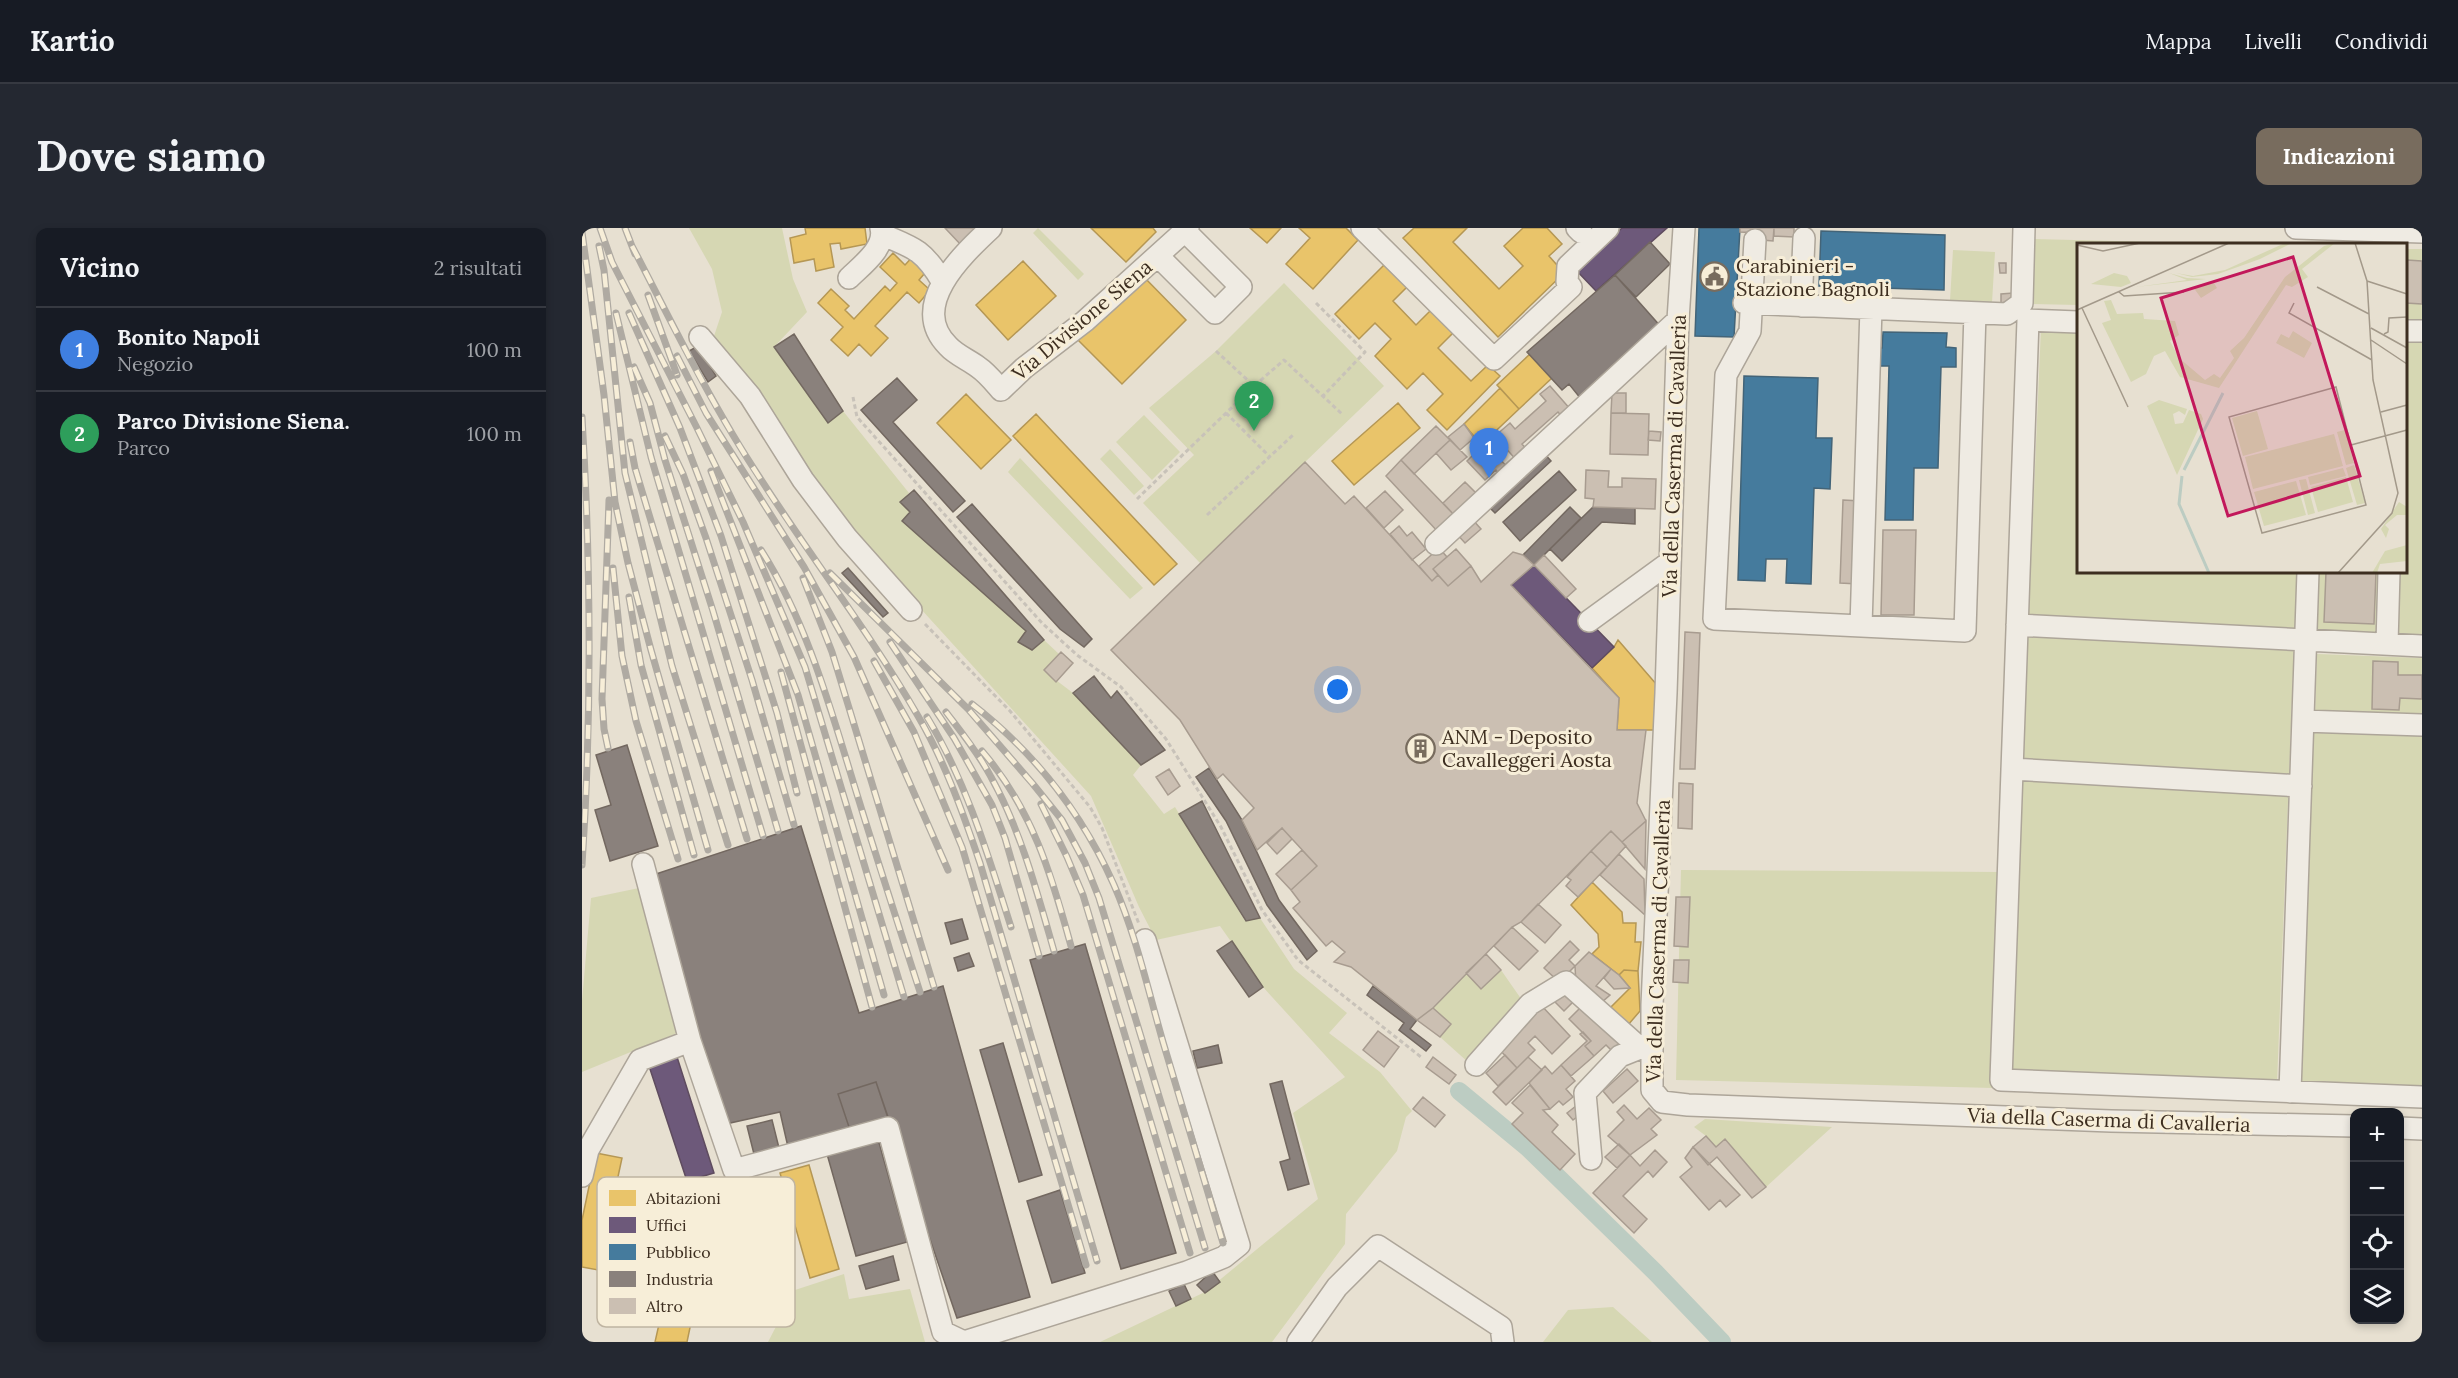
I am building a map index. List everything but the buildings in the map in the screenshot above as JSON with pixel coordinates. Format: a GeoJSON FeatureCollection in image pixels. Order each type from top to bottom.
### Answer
{"type":"FeatureCollection","features":[{"type":"Feature","properties":{"kind":"street","name":"Via Divisione Siena"},"geometry":{"type":"LineString","coordinates":[[991,228],[942,281],[934,304],[933,326],[948,347],[980,368],[1001,390],[1024,368],[1085,321],[1186,230]]}},
{"type":"Feature","properties":{"kind":"street"},"geometry":{"type":"LineString","coordinates":[[1374,232],[1494,359],[1571,287],[1567,282],[1568,266],[1608,228]]}},
{"type":"Feature","properties":{"kind":"street","name":"Via della Caserma di Cavalleria"},"geometry":{"type":"LineString","coordinates":[[1684,228],[1678,320],[1670,562],[1645,1046],[1652,1090],[1662,1102],[1688,1105],[2111,1121],[2350,1126]]}},
{"type":"Feature","properties":{"kind":"street"},"geometry":{"type":"LineString","coordinates":[[1748,303],[2007,314],[2022,303],[2024,228]]}},
{"type":"Feature","properties":{"kind":"street"},"geometry":{"type":"LineString","coordinates":[[2296,228],[2422,232]]}},
{"type":"Feature","properties":{"kind":"street"},"geometry":{"type":"LineString","coordinates":[[1158,256],[1215,313],[1241,287],[1186,230]]}},
{"type":"Feature","properties":{"kind":"street"},"geometry":{"type":"LineString","coordinates":[[849,278],[877,249],[882,232],[908,245],[928,259],[942,281]]}},
{"type":"Feature","properties":{"kind":"street"},"geometry":{"type":"LineString","coordinates":[[1801,306],[1804,238]]}},
{"type":"Feature","properties":{"kind":"street"},"geometry":{"type":"LineString","coordinates":[[1755,240],[1748,303],[1750,331],[1726,375],[1714,619],[1965,631],[1975,313]]}},
{"type":"Feature","properties":{"kind":"street"},"geometry":{"type":"LineString","coordinates":[[1861,626],[1871,308]]}},
{"type":"Feature","properties":{"kind":"street"},"geometry":{"type":"LineString","coordinates":[[1436,543],[1678,320]]}},
{"type":"Feature","properties":{"kind":"street"},"geometry":{"type":"LineString","coordinates":[[2077,322],[2028,320],[2001,1080],[2422,1097]]}},
{"type":"Feature","properties":{"kind":"street"},"geometry":{"type":"LineString","coordinates":[[700,337],[750,396],[803,480],[847,538],[911,610]]}},
{"type":"Feature","properties":{"kind":"street"},"geometry":{"type":"LineString","coordinates":[[1589,621],[1670,562]]}},
{"type":"Feature","properties":{"kind":"street"},"geometry":{"type":"LineString","coordinates":[[2290,1092],[2308,573]]}},
{"type":"Feature","properties":{"kind":"street"},"geometry":{"type":"LineString","coordinates":[[2387,644],[2389,573]]}},
{"type":"Feature","properties":{"kind":"street"},"geometry":{"type":"LineString","coordinates":[[2017,625],[2422,646]]}},
{"type":"Feature","properties":{"kind":"street"},"geometry":{"type":"LineString","coordinates":[[2303,721],[2422,725]]}},
{"type":"Feature","properties":{"kind":"street"},"geometry":{"type":"LineString","coordinates":[[2012,769],[2301,786]]}},
{"type":"Feature","properties":{"kind":"street"},"geometry":{"type":"LineString","coordinates":[[644,864],[690,1041],[734,1170],[888,1128],[943,1332],[964,1342],[1187,1272],[1224,1257],[1239,1245],[1145,940]]}},
{"type":"Feature","properties":{"kind":"street"},"geometry":{"type":"LineString","coordinates":[[1476,1065],[1530,1004],[1566,982],[1645,1046],[1620,1056],[1585,1094],[1591,1160]]}},
{"type":"Feature","properties":{"kind":"street"},"geometry":{"type":"LineString","coordinates":[[582,1176],[588,1150],[640,1060],[690,1041]]}},
{"type":"Feature","properties":{"kind":"street"},"geometry":{"type":"LineString","coordinates":[[2404,1128],[2422,1129]]}},
{"type":"Feature","properties":{"kind":"street"},"geometry":{"type":"LineString","coordinates":[[1298,1342],[1337,1287],[1378,1246],[1501,1327],[1503,1342]]}},
{"type":"Feature","properties":{"kind":"path"},"geometry":{"type":"LineString","coordinates":[[1316,303],[1365,352],[1323,396]]}},
{"type":"Feature","properties":{"kind":"path"},"geometry":{"type":"LineString","coordinates":[[1216,351],[1254,386]]}},
{"type":"Feature","properties":{"kind":"path"},"geometry":{"type":"LineString","coordinates":[[1137,499],[1284,360],[1342,414]]}},
{"type":"Feature","properties":{"kind":"path"},"geometry":{"type":"LineString","coordinates":[[853,397],[857,417],[1042,622],[1077,655],[1121,687],[1166,739],[1221,827],[1262,910],[1298,960],[1421,1057]]}},
{"type":"Feature","properties":{"kind":"path"},"geometry":{"type":"LineString","coordinates":[[1226,413],[1270,457]]}},
{"type":"Feature","properties":{"kind":"path"},"geometry":{"type":"LineString","coordinates":[[1208,515],[1293,435]]}},
{"type":"Feature","properties":{"kind":"path"},"geometry":{"type":"LineString","coordinates":[[911,610],[1010,711],[1090,807],[1102,828],[1145,940]]}},
{"type":"Feature","properties":{"kind":"green space"},"geometry":{"type":"Polygon","coordinates":[[[689,228],[782,228],[793,279],[807,312],[774,347],[828,423],[843,411],[909,493],[901,502],[910,512],[903,521],[1026,631],[1018,642],[1032,650],[1044,640],[1059,654],[1044,671],[1073,693],[1141,765],[1133,775],[1164,814],[1175,807],[1245,921],[1260,918],[1294,969],[1347,1013],[1329,1033],[1380,1072],[1412,1111],[1406,1117],[1397,1151],[1346,1214],[1345,1244],[1272,1342],[1100,1342],[1205,1292],[1318,1199],[1293,1113],[1345,1077],[1263,987],[1220,926],[1156,940],[1139,907],[1091,796],[860,542],[713,339],[722,312],[712,269],[689,228]]]}},
{"type":"Feature","properties":{"kind":"green space"},"geometry":{"type":"Polygon","coordinates":[[[1038,228],[1084,274],[1078,280],[1033,233],[1038,228]]]}},
{"type":"Feature","properties":{"kind":"green space"},"geometry":{"type":"Polygon","coordinates":[[[2034,239],[2196,243],[2077,243],[2077,305],[2030,304],[2034,239]]]}},
{"type":"Feature","properties":{"kind":"green space"},"geometry":{"type":"Polygon","coordinates":[[[2407,249],[2422,249],[2422,319],[2407,319],[2407,249]]]}},
{"type":"Feature","properties":{"kind":"green space"},"geometry":{"type":"Polygon","coordinates":[[[1953,250],[1995,252],[1992,303],[1950,301],[1953,250]]]}},
{"type":"Feature","properties":{"kind":"green space"},"geometry":{"type":"Polygon","coordinates":[[[1284,283],[1384,386],[1200,563],[1143,503],[1194,455],[1149,408],[1216,351],[1284,283]]]}},
{"type":"Feature","properties":{"kind":"green space"},"geometry":{"type":"Polygon","coordinates":[[[2041,328],[2077,330],[2077,573],[2297,573],[2277,1083],[2009,1072],[2041,328]]]}},
{"type":"Feature","properties":{"kind":"green space"},"geometry":{"type":"Polygon","coordinates":[[[2407,341],[2422,341],[2422,637],[2393,637],[2395,573],[2407,573],[2407,341]]]}},
{"type":"Feature","properties":{"kind":"green space"},"geometry":{"type":"Polygon","coordinates":[[[1144,415],[1180,452],[1152,480],[1116,442],[1144,415]]]}},
{"type":"Feature","properties":{"kind":"green space"},"geometry":{"type":"Polygon","coordinates":[[[1110,449],[1144,486],[1134,495],[1100,459],[1110,449]]]}},
{"type":"Feature","properties":{"kind":"green space"},"geometry":{"type":"Polygon","coordinates":[[[1020,458],[1143,588],[1130,599],[1008,472],[1020,458]]]}},
{"type":"Feature","properties":{"kind":"green space"},"geometry":{"type":"Polygon","coordinates":[[[2315,573],[2383,573],[2381,635],[2313,633],[2315,573]]]}},
{"type":"Feature","properties":{"kind":"green space"},"geometry":{"type":"Polygon","coordinates":[[[2317,654],[2422,658],[2422,718],[2315,714],[2317,654]]]}},
{"type":"Feature","properties":{"kind":"green space"},"geometry":{"type":"Polygon","coordinates":[[[2312,733],[2422,736],[2422,1086],[2301,1083],[2312,733]]]}},
{"type":"Feature","properties":{"kind":"green space"},"geometry":{"type":"Polygon","coordinates":[[[1681,870],[2000,872],[1993,1088],[1676,1080],[1681,870]]]}},
{"type":"Feature","properties":{"kind":"green space"},"geometry":{"type":"Polygon","coordinates":[[[639,888],[677,1033],[582,1072],[582,1001],[591,898],[639,888]]]}},
{"type":"Feature","properties":{"kind":"green space"},"geometry":{"type":"Polygon","coordinates":[[[1501,970],[1524,1003],[1469,1063],[1440,1037],[1450,1024],[1433,1008],[1468,971],[1481,989],[1501,970]]]}},
{"type":"Feature","properties":{"kind":"green space"},"geometry":{"type":"Polygon","coordinates":[[[1705,1119],[1832,1127],[1766,1187],[1725,1139],[1716,1147],[1694,1127],[1705,1119]]]}},
{"type":"Feature","properties":{"kind":"green space"},"geometry":{"type":"Polygon","coordinates":[[[844,1274],[849,1299],[910,1289],[925,1342],[768,1342],[776,1327],[795,1327],[795,1290],[844,1274]]]}},
{"type":"Feature","properties":{"kind":"green space"},"geometry":{"type":"Polygon","coordinates":[[[1613,1307],[1652,1342],[1543,1342],[1568,1310],[1613,1307]]]}},
{"type":"Feature","properties":{"kind":"waterway"},"geometry":{"type":"LineString","coordinates":[[1459,1091],[1528,1148],[1656,1273],[1722,1342]]}},
{"type":"Feature","properties":{"kind":"railway"},"geometry":{"type":"LineString","coordinates":[[600,228],[612,262],[743,522],[805,667],[904,997]]}},
{"type":"Feature","properties":{"kind":"railway"},"geometry":{"type":"LineString","coordinates":[[625,228],[635,254]]}},
{"type":"Feature","properties":{"kind":"railway"},"geometry":{"type":"LineString","coordinates":[[582,232],[604,395],[615,502],[651,650],[708,850]]}},
{"type":"Feature","properties":{"kind":"railway"},"geometry":{"type":"LineString","coordinates":[[599,246],[604,270],[625,473],[672,666],[728,845]]}},
{"type":"Feature","properties":{"kind":"railway"},"geometry":{"type":"LineString","coordinates":[[632,246],[719,412],[778,506],[896,680],[937,751],[980,863],[1097,1261]]}},
{"type":"Feature","properties":{"kind":"railway"},"geometry":{"type":"LineString","coordinates":[[648,295],[677,375]]}},
{"type":"Feature","properties":{"kind":"railway"},"geometry":{"type":"LineString","coordinates":[[616,313],[651,457],[763,836]]}},
{"type":"Feature","properties":{"kind":"railway"},"geometry":{"type":"LineString","coordinates":[[629,313],[680,428],[721,536],[777,713],[797,793]]}},
{"type":"Feature","properties":{"kind":"railway"},"geometry":{"type":"LineString","coordinates":[[677,356],[706,413],[804,567],[854,657],[948,870]]}},
{"type":"Feature","properties":{"kind":"railway"},"geometry":{"type":"LineString","coordinates":[[634,367],[650,403],[665,460],[713,611],[778,831]]}},
{"type":"Feature","properties":{"kind":"railway"},"geometry":{"type":"LineString","coordinates":[[582,417],[589,641],[582,865]]}},
{"type":"Feature","properties":{"kind":"railway"},"geometry":{"type":"LineString","coordinates":[[665,436],[683,474],[706,538],[752,680],[794,825]]}},
{"type":"Feature","properties":{"kind":"railway"},"geometry":{"type":"LineString","coordinates":[[630,442],[635,468],[747,839]]}},
{"type":"Feature","properties":{"kind":"railway"},"geometry":{"type":"LineString","coordinates":[[711,471],[798,695],[884,995]]}},
{"type":"Feature","properties":{"kind":"railway"},"geometry":{"type":"LineString","coordinates":[[608,748],[602,699],[609,500]]}},
{"type":"Feature","properties":{"kind":"railway"},"geometry":{"type":"LineString","coordinates":[[761,550],[777,576],[814,661],[920,992]]}},
{"type":"Feature","properties":{"kind":"railway"},"geometry":{"type":"LineString","coordinates":[[613,568],[622,656],[636,721],[678,859]]}},
{"type":"Feature","properties":{"kind":"railway"},"geometry":{"type":"LineString","coordinates":[[830,573],[968,709],[1062,820],[1085,863],[1099,898],[1205,1248]]}},
{"type":"Feature","properties":{"kind":"railway"},"geometry":{"type":"LineString","coordinates":[[803,578],[832,652],[934,987]]}},
{"type":"Feature","properties":{"kind":"railway"},"geometry":{"type":"LineString","coordinates":[[629,597],[641,665],[694,855]]}},
{"type":"Feature","properties":{"kind":"railway"},"geometry":{"type":"LineString","coordinates":[[890,642],[954,738],[992,805],[1005,838],[1039,956]]}},
{"type":"Feature","properties":{"kind":"railway"},"geometry":{"type":"LineString","coordinates":[[874,661],[914,732],[962,847],[1086,1265]]}},
{"type":"Feature","properties":{"kind":"railway"},"geometry":{"type":"LineString","coordinates":[[781,672],[872,1007]]}},
{"type":"Feature","properties":{"kind":"railway"},"geometry":{"type":"LineString","coordinates":[[972,704],[1016,743],[1055,786],[1087,833],[1114,885],[1135,943],[1223,1243]]}},
{"type":"Feature","properties":{"kind":"railway"},"geometry":{"type":"LineString","coordinates":[[946,712],[981,760],[1002,798],[1027,862],[1054,951]]}},
{"type":"Feature","properties":{"kind":"railway"},"geometry":{"type":"LineString","coordinates":[[927,717],[965,793],[1011,927]]}},
{"type":"Feature","properties":{"kind":"railway"},"geometry":{"type":"LineString","coordinates":[[982,751],[1014,796],[1038,843],[1056,893],[1071,946]]}},
{"type":"Feature","properties":{"kind":"railway"},"geometry":{"type":"LineString","coordinates":[[1041,804],[1083,895],[1190,1253]]}},
{"type":"Feature","properties":{"kind":"place","name":"Carabinieri - Stazione Bagnoli"},"geometry":{"type":"Point","coordinates":[1715,277]}},
{"type":"Feature","properties":{"kind":"place","name":"Parco Divisione Siena."},"geometry":{"type":"Point","coordinates":[1254,431]}},
{"type":"Feature","properties":{"kind":"place","name":"Bonito Napoli"},"geometry":{"type":"Point","coordinates":[1489,478]}},
{"type":"Feature","properties":{"kind":"place","name":"ANM - Deposito Cavalleggeri Aosta"},"geometry":{"type":"Point","coordinates":[1421,749]}}]}
